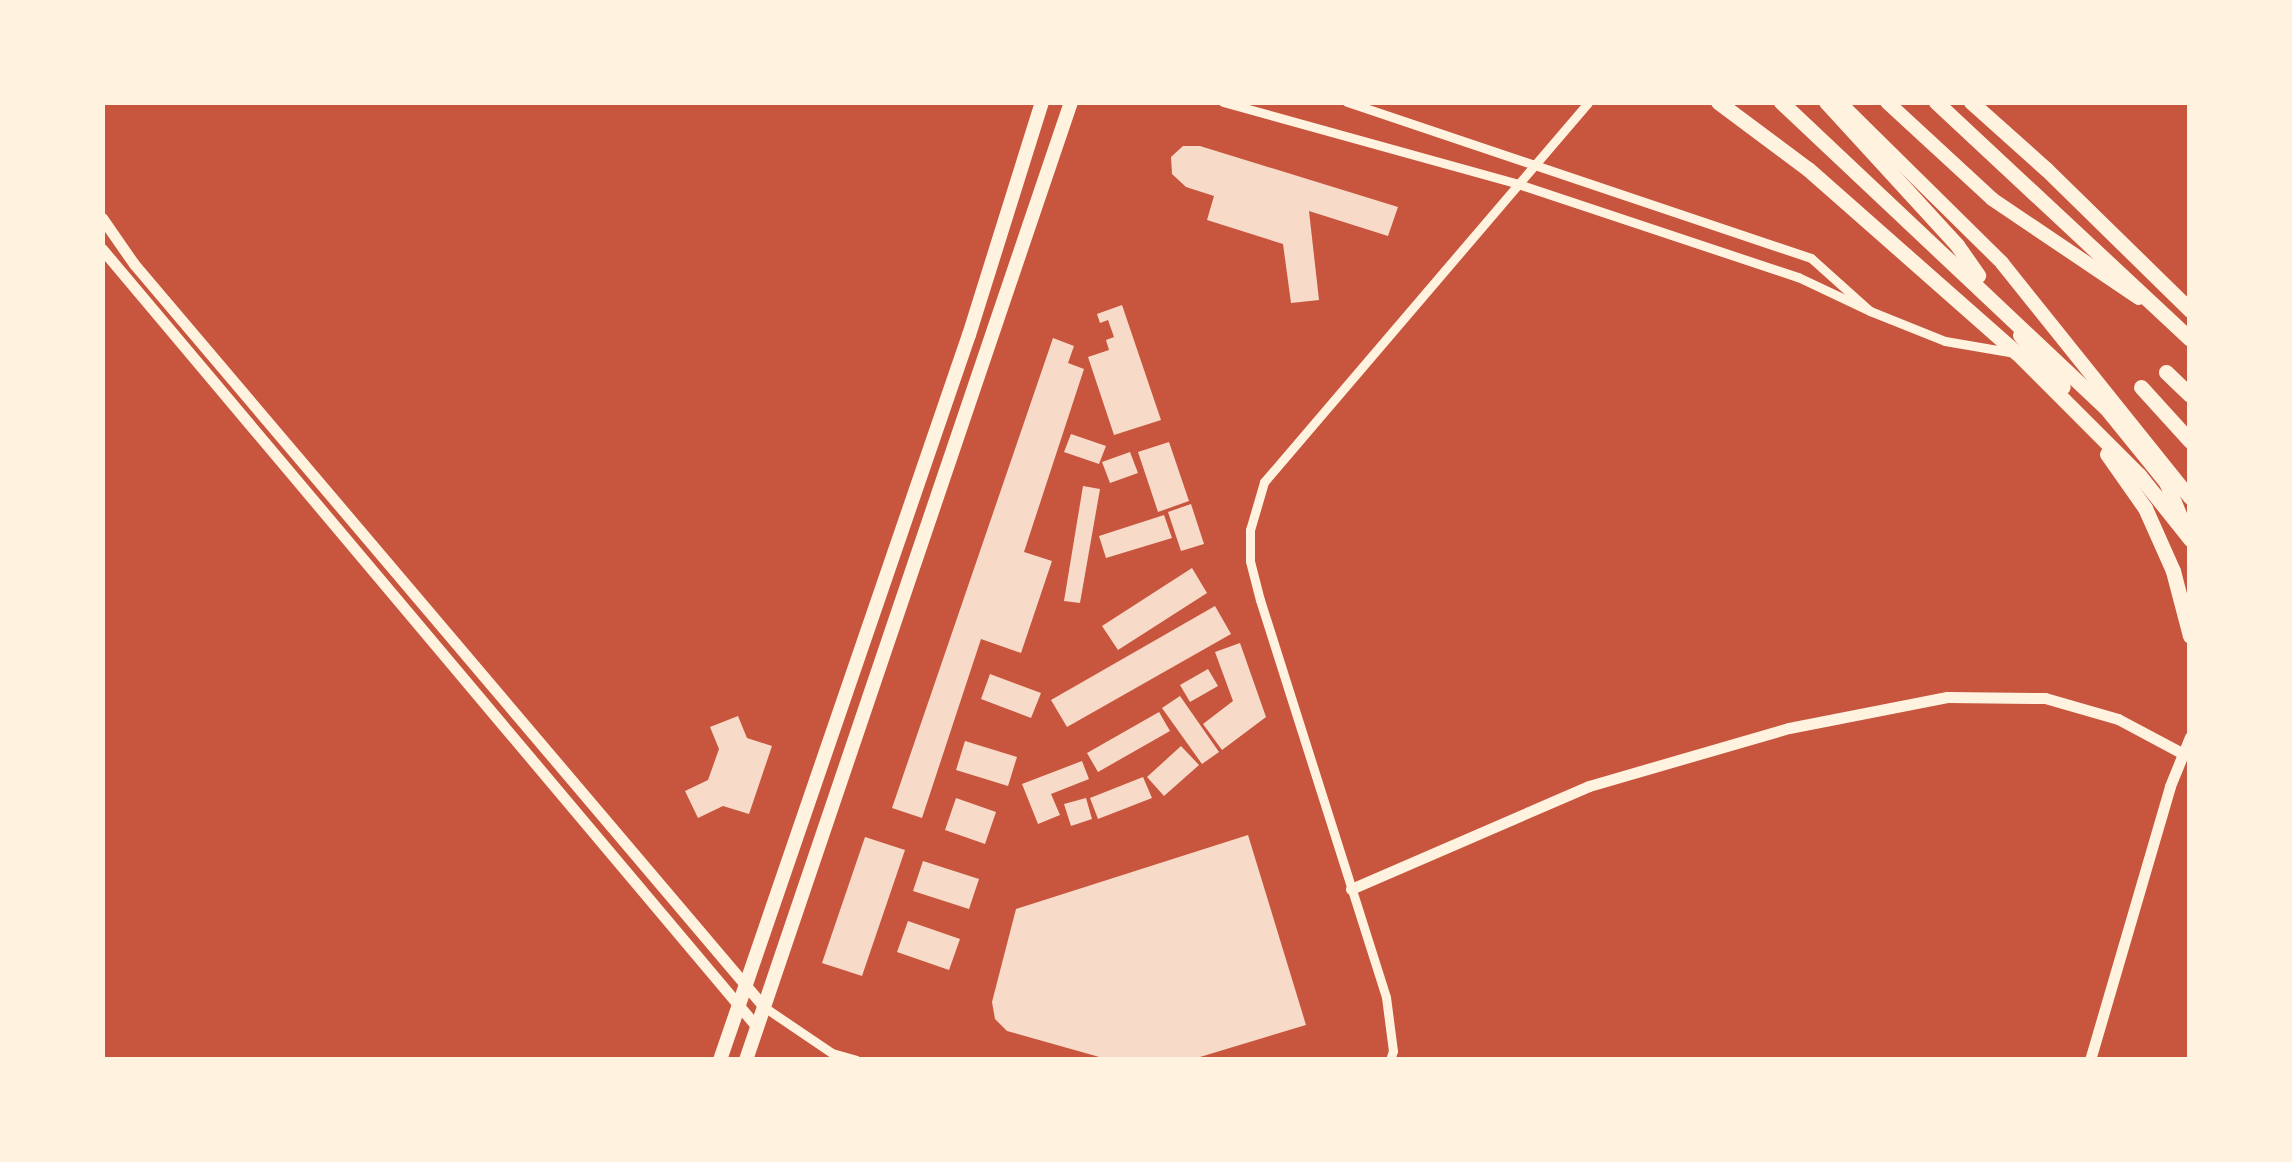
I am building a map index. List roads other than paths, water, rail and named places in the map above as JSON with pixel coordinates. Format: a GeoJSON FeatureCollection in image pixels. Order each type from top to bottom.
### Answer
{"type":"FeatureCollection","features":[{"type":"Feature","properties":{"kind":"highway"},"geometry":{"type":"LineString","coordinates":[[1718,102],[1808,168],[2017,354],[2124,460]]}},
{"type":"Feature","properties":{"kind":"highway"},"geometry":{"type":"LineString","coordinates":[[1766,102],[1825,143]]}},
{"type":"Feature","properties":{"kind":"highway"},"geometry":{"type":"LineString","coordinates":[[1782,102],[2106,408],[2166,482],[2190,539]]}},
{"type":"Feature","properties":{"kind":"highway"},"geometry":{"type":"LineString","coordinates":[[1826,102],[1957,244],[2022,338],[2190,539]]}},
{"type":"Feature","properties":{"kind":"highway"},"geometry":{"type":"LineString","coordinates":[[1936,102],[2190,336]]}},
{"type":"Feature","properties":{"kind":"highway"},"geometry":{"type":"LineString","coordinates":[[1971,102],[2046,169],[2190,310]]}},
{"type":"Feature","properties":{"kind":"highway"},"geometry":{"type":"LineString","coordinates":[[2015,318],[2144,508],[2174,572],[2190,636]]}},
{"type":"Feature","properties":{"kind":"highway"},"geometry":{"type":"LineString","coordinates":[[2166,372],[2190,395]]}},
{"type":"Feature","properties":{"kind":"highway"},"geometry":{"type":"LineString","coordinates":[[2141,387],[2190,441]]}},
{"type":"Feature","properties":{"kind":"main road"},"geometry":{"type":"LineString","coordinates":[[720,1060],[969,335],[1042,102]]}},
{"type":"Feature","properties":{"kind":"main road"},"geometry":{"type":"LineString","coordinates":[[746,1060],[1071,102]]}},
{"type":"Feature","properties":{"kind":"main road"},"geometry":{"type":"LineString","coordinates":[[1839,102],[2002,263],[2190,498]]}},
{"type":"Feature","properties":{"kind":"main road"},"geometry":{"type":"LineString","coordinates":[[1888,102],[1992,198],[2190,336]]}},
{"type":"Feature","properties":{"kind":"street"},"geometry":{"type":"LineString","coordinates":[[1223,102],[1518,184],[1798,277],[1945,341],[2017,354]]}},
{"type":"Feature","properties":{"kind":"street"},"geometry":{"type":"LineString","coordinates":[[1347,102],[1811,258],[1870,311]]}},
{"type":"Feature","properties":{"kind":"street"},"geometry":{"type":"LineString","coordinates":[[1390,1060],[1393,1051],[1386,997],[1260,600],[1250,561],[1250,530],[1264,482],[1518,184],[1540,164],[1588,102]]}},
{"type":"Feature","properties":{"kind":"street"},"geometry":{"type":"LineString","coordinates":[[102,218],[134,264],[764,1007],[832,1053],[856,1060]]}},
{"type":"Feature","properties":{"kind":"street"},"geometry":{"type":"LineString","coordinates":[[102,249],[757,1027]]}},
{"type":"Feature","properties":{"kind":"street"},"geometry":{"type":"LineString","coordinates":[[1351,889],[1589,786],[1789,728],[1946,697],[2045,698],[2118,719],[2182,753]]}},
{"type":"Feature","properties":{"kind":"street"},"geometry":{"type":"LineString","coordinates":[[2090,1060],[2190,737]]}}]}
